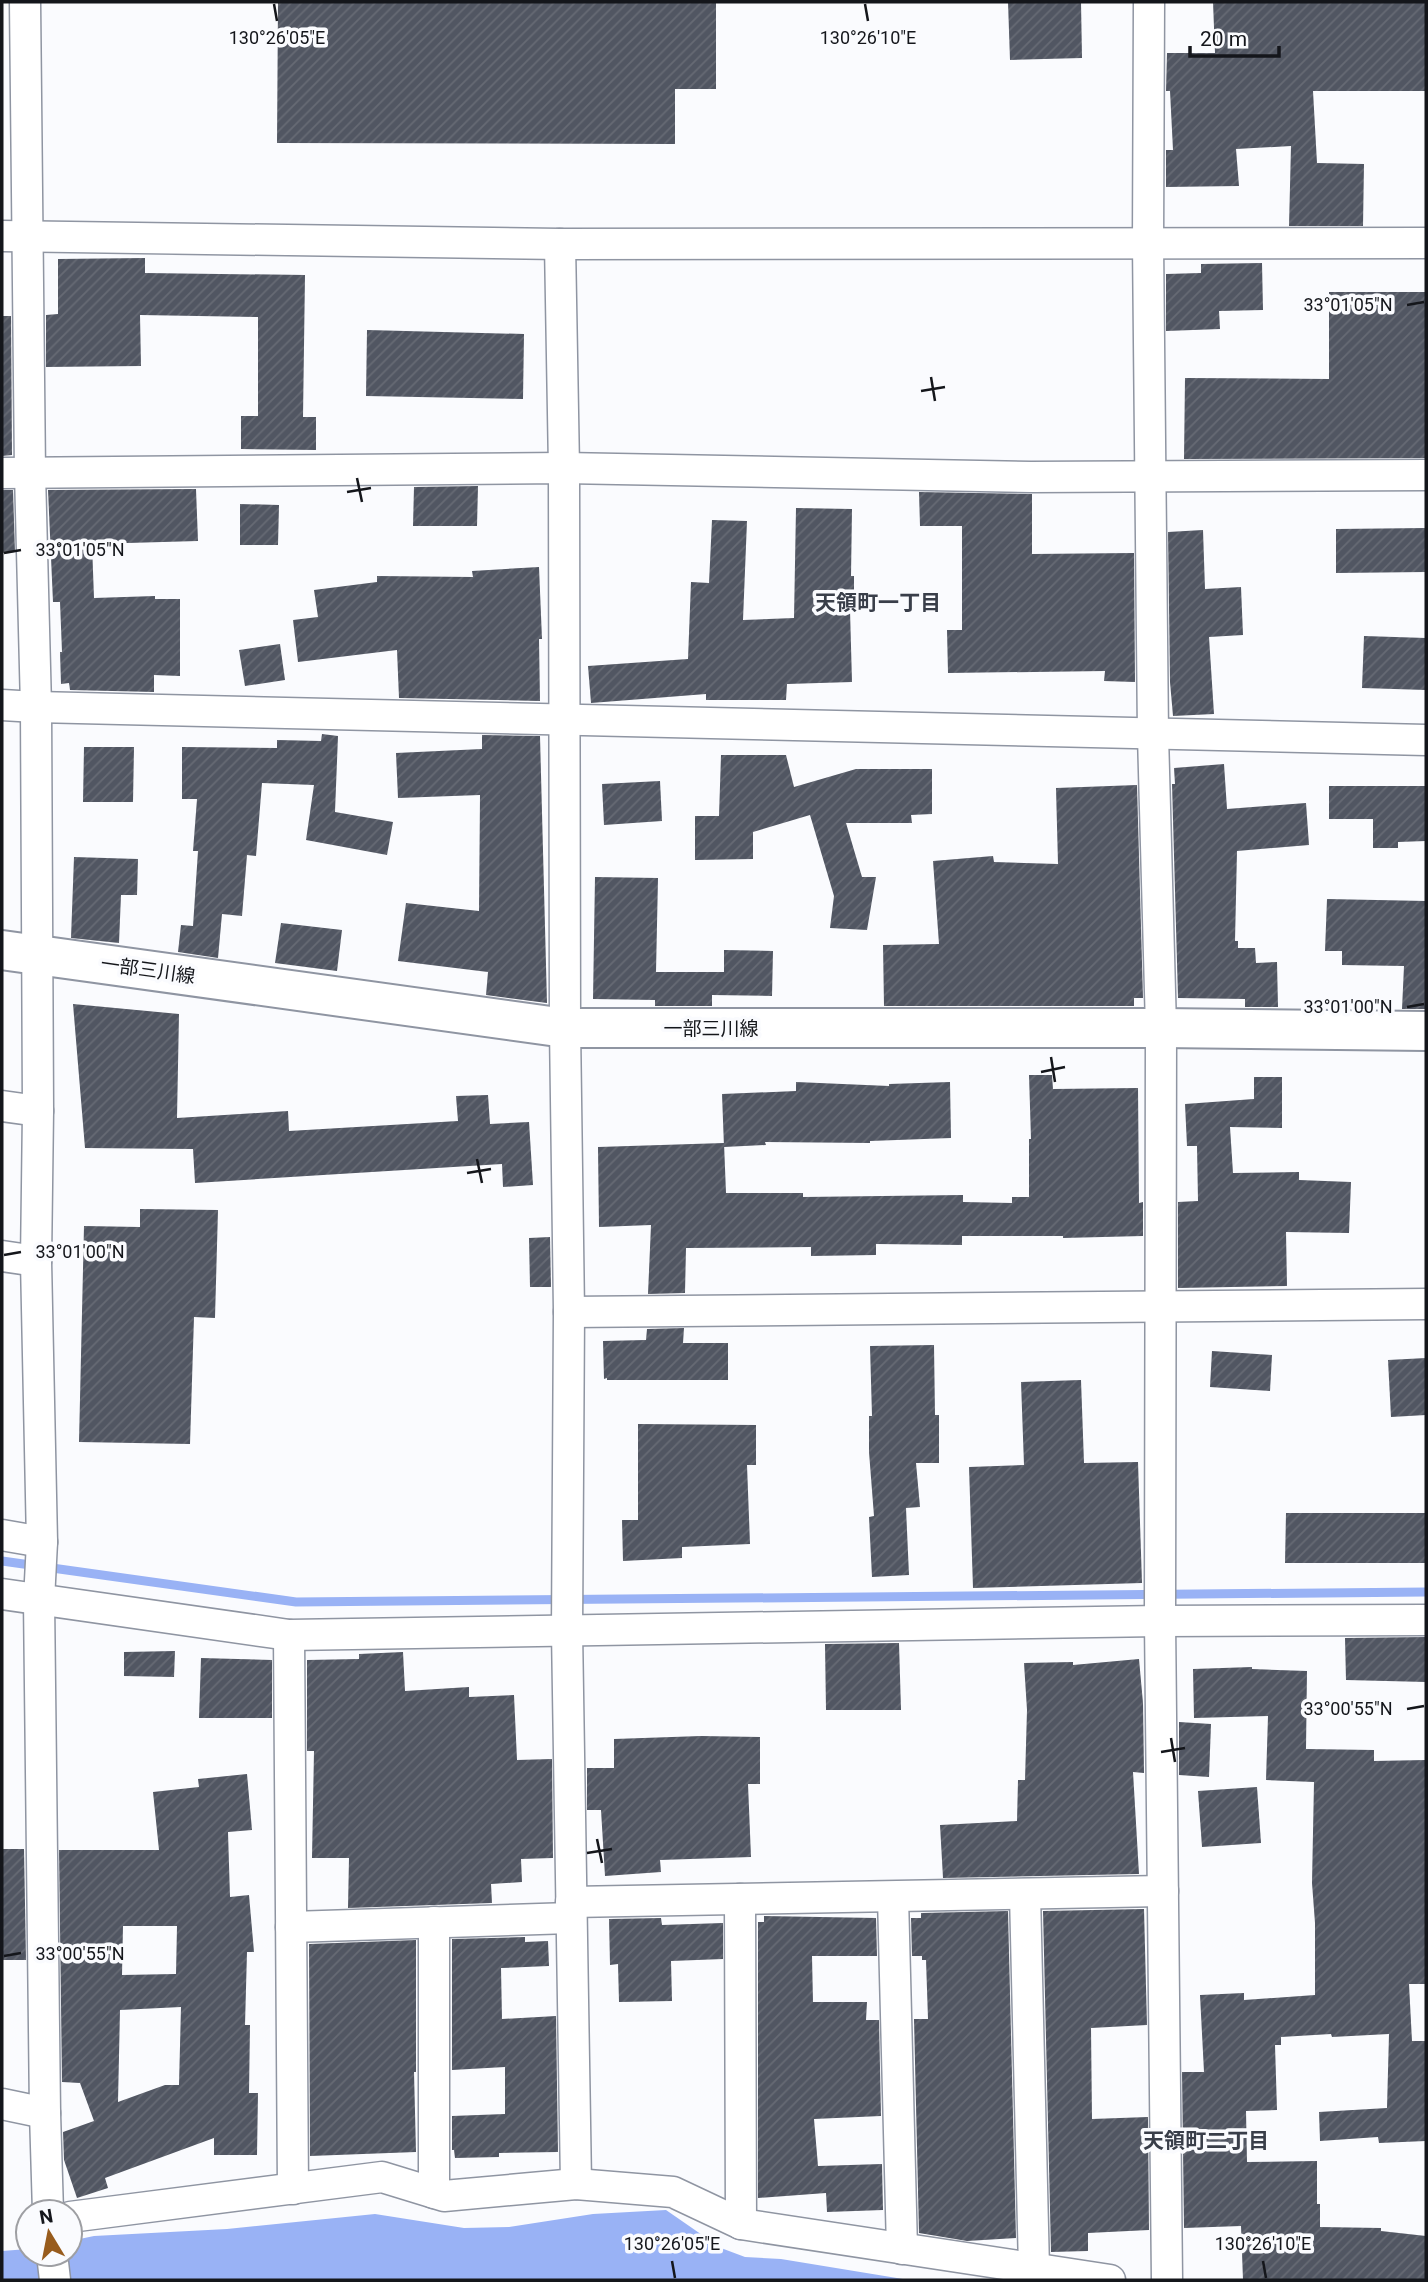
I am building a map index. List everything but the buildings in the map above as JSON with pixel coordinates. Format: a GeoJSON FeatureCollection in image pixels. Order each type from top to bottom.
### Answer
{"type":"FeatureCollection","features":[{"type":"Feature","properties":{"kind":"main road","name":"一部三川線"},"geometry":{"type":"LineString","coordinates":[[19,952],[565,1028],[1426,1031]]}},
{"type":"Feature","properties":{"kind":"street"},"geometry":{"type":"LineString","coordinates":[[25,2],[14,236],[16,473],[36,707],[19,952],[38,1111],[36,1261],[48,2198]]}},
{"type":"Feature","properties":{"kind":"street"},"geometry":{"type":"LineString","coordinates":[[1149,2],[1148,243],[1153,735],[1161,1028],[1160,1621],[1167,2280]]}},
{"type":"Feature","properties":{"kind":"street"},"geometry":{"type":"LineString","coordinates":[[14,236],[560,244],[1426,243]]}},
{"type":"Feature","properties":{"kind":"street"},"geometry":{"type":"LineString","coordinates":[[560,244],[564,468],[565,1028],[569,1312],[566,1631],[576,2184]]}},
{"type":"Feature","properties":{"kind":"street"},"geometry":{"type":"LineString","coordinates":[[16,473],[564,468],[1031,477],[1426,475]]}},
{"type":"Feature","properties":{"kind":"street"},"geometry":{"type":"LineString","coordinates":[[2,705],[1426,740]]}},
{"type":"Feature","properties":{"kind":"street"},"geometry":{"type":"LineString","coordinates":[[2,1106],[38,1111]]}},
{"type":"Feature","properties":{"kind":"street"},"geometry":{"type":"LineString","coordinates":[[2,1256],[36,1261]]}},
{"type":"Feature","properties":{"kind":"street"},"geometry":{"type":"LineString","coordinates":[[569,1312],[1426,1304]]}},
{"type":"Feature","properties":{"kind":"street"},"geometry":{"type":"LineString","coordinates":[[2,1535],[41,1542]]}},
{"type":"Feature","properties":{"kind":"street"},"geometry":{"type":"LineString","coordinates":[[2,1594],[289,1635],[1160,1621],[1426,1620]]}},
{"type":"Feature","properties":{"kind":"street"},"geometry":{"type":"LineString","coordinates":[[289,1635],[293,2189]]}},
{"type":"Feature","properties":{"kind":"street"},"geometry":{"type":"LineString","coordinates":[[291,1927],[434,1922],[740,1899],[1163,1891]]}},
{"type":"Feature","properties":{"kind":"street"},"geometry":{"type":"LineString","coordinates":[[1025,1894],[1034,2269]]}},
{"type":"Feature","properties":{"kind":"street"},"geometry":{"type":"LineString","coordinates":[[893,1896],[902,2249]]}},
{"type":"Feature","properties":{"kind":"street"},"geometry":{"type":"LineString","coordinates":[[740,1899],[741,2224]]}},
{"type":"Feature","properties":{"kind":"street"},"geometry":{"type":"LineString","coordinates":[[434,1922],[434,2193]]}},
{"type":"Feature","properties":{"kind":"street"},"geometry":{"type":"LineString","coordinates":[[2,2104],[45,2113]]}},
{"type":"Feature","properties":{"kind":"street"},"geometry":{"type":"LineString","coordinates":[[84,2215],[382,2177],[444,2196],[576,2184],[673,2192],[741,2224],[1110,2280]]}},
{"type":"Feature","properties":{"kind":"water"},"geometry":{"type":"Polygon","coordinates":[[[666,2210],[721,2248],[745,2257],[781,2259],[909,2280],[2,2280],[2,2251],[14,2250],[14,2268],[84,2268],[84,2238],[94,2236],[227,2229],[375,2214],[464,2228],[509,2227],[593,2214],[666,2210]]]}},
{"type":"Feature","properties":{"kind":"waterway"},"geometry":{"type":"LineString","coordinates":[[2,1561],[296,1602],[1426,1592]]}},
{"type":"Feature","properties":{"kind":"district","name":"天領町一丁目"},"geometry":{"type":"Point","coordinates":[878,603]}},
{"type":"Feature","properties":{"kind":"district","name":"天領町二丁目"},"geometry":{"type":"Point","coordinates":[1206,2141]}}]}
